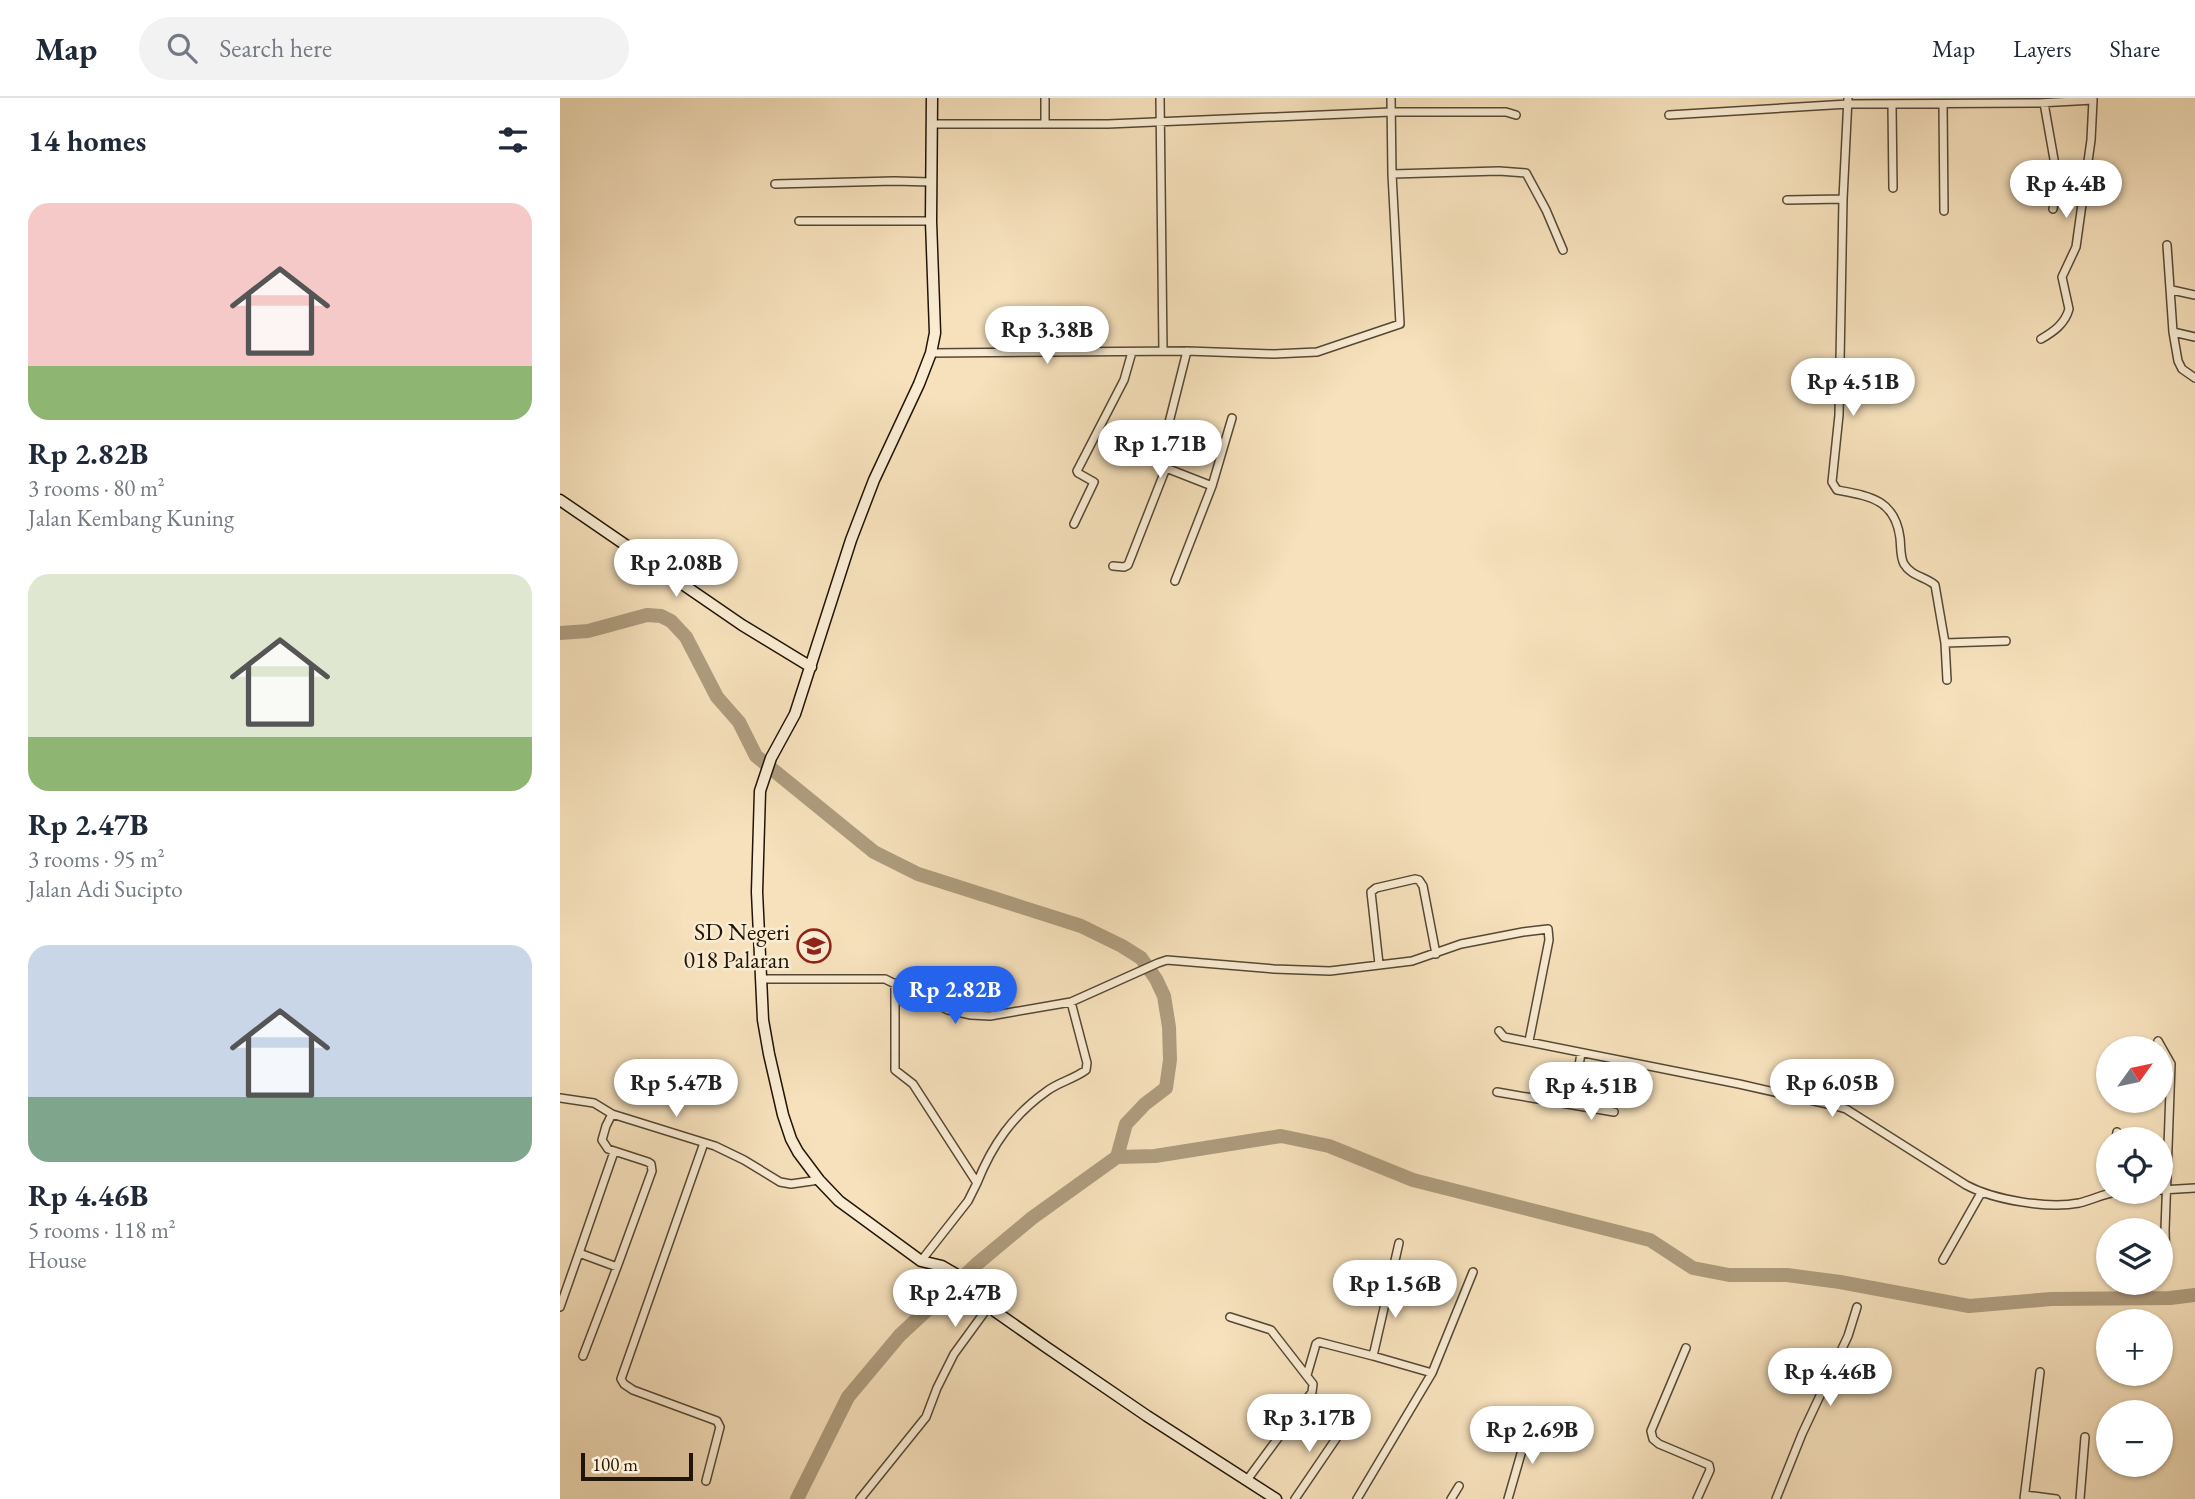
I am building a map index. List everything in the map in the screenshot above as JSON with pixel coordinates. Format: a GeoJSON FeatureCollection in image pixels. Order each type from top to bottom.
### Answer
{"type":"FeatureCollection","features":[{"type":"Feature","properties":{"kind":"street"},"geometry":{"type":"LineString","coordinates":[[932,98],[934,333],[931,353],[874,480],[851,540],[811,667],[789,727],[771,758],[759,804],[757,892],[765,1036],[787,1128],[798,1153],[839,1201],[921,1261],[942,1266],[954,1273],[974,1288],[989,1306],[1147,1416],[1276,1499]]}},
{"type":"Feature","properties":{"kind":"street"},"geometry":{"type":"LineString","coordinates":[[1045,98],[1045,124]]}},
{"type":"Feature","properties":{"kind":"street"},"geometry":{"type":"LineString","coordinates":[[1160,98],[1163,351]]}},
{"type":"Feature","properties":{"kind":"street"},"geometry":{"type":"LineString","coordinates":[[931,353],[1317,352],[1400,324],[1391,98]]}},
{"type":"Feature","properties":{"kind":"street"},"geometry":{"type":"LineString","coordinates":[[1669,115],[1848,101],[1892,105],[2093,99],[2091,140],[2076,247],[2062,277],[2068,314],[2053,332],[2041,340]]}},
{"type":"Feature","properties":{"kind":"street"},"geometry":{"type":"LineString","coordinates":[[1848,101],[1843,199],[1839,415],[1832,482],[1837,490],[1877,499],[1889,509],[1897,525],[1903,563],[1914,574],[1935,585],[1945,643],[1947,680]]}},
{"type":"Feature","properties":{"kind":"street"},"geometry":{"type":"LineString","coordinates":[[2040,101],[2055,165],[2057,183],[2053,209]]}},
{"type":"Feature","properties":{"kind":"street"},"geometry":{"type":"LineString","coordinates":[[1943,104],[1944,211]]}},
{"type":"Feature","properties":{"kind":"street"},"geometry":{"type":"LineString","coordinates":[[1892,105],[1894,188]]}},
{"type":"Feature","properties":{"kind":"street"},"geometry":{"type":"LineString","coordinates":[[932,124],[1160,123],[1391,113],[1506,112],[1516,115]]}},
{"type":"Feature","properties":{"kind":"street"},"geometry":{"type":"LineString","coordinates":[[1392,174],[1499,171],[1526,173],[1563,250]]}},
{"type":"Feature","properties":{"kind":"street"},"geometry":{"type":"LineString","coordinates":[[775,184],[931,182]]}},
{"type":"Feature","properties":{"kind":"street"},"geometry":{"type":"LineString","coordinates":[[1787,200],[1843,199]]}},
{"type":"Feature","properties":{"kind":"street"},"geometry":{"type":"LineString","coordinates":[[799,221],[931,221]]}},
{"type":"Feature","properties":{"kind":"street"},"geometry":{"type":"LineString","coordinates":[[2167,245],[2173,332],[2178,361],[2182,369],[2195,378]]}},
{"type":"Feature","properties":{"kind":"street"},"geometry":{"type":"LineString","coordinates":[[2172,290],[2195,295]]}},
{"type":"Feature","properties":{"kind":"street"},"geometry":{"type":"LineString","coordinates":[[2173,332],[2195,337]]}},
{"type":"Feature","properties":{"kind":"street"},"geometry":{"type":"LineString","coordinates":[[1187,351],[1158,460],[1166,468],[1212,486]]}},
{"type":"Feature","properties":{"kind":"street"},"geometry":{"type":"LineString","coordinates":[[1074,524],[1094,482],[1077,471],[1124,380],[1132,352]]}},
{"type":"Feature","properties":{"kind":"street"},"geometry":{"type":"LineString","coordinates":[[1175,582],[1212,486],[1232,418]]}},
{"type":"Feature","properties":{"kind":"street"},"geometry":{"type":"LineString","coordinates":[[1113,566],[1128,565],[1166,468]]}},
{"type":"Feature","properties":{"kind":"street"},"geometry":{"type":"LineString","coordinates":[[560,500],[742,625],[811,667]]}},
{"type":"Feature","properties":{"kind":"street"},"geometry":{"type":"LineString","coordinates":[[1945,643],[2006,641]]}},
{"type":"Feature","properties":{"kind":"street"},"geometry":{"type":"LineString","coordinates":[[1379,964],[1371,892],[1376,888],[1415,879],[1423,886],[1436,954]]}},
{"type":"Feature","properties":{"kind":"street"},"geometry":{"type":"LineString","coordinates":[[762,979],[885,979],[948,1010],[990,1016],[1072,1002],[1158,963],[1176,960],[1274,970],[1330,971],[1412,961],[1480,940],[1548,929],[1549,940],[1529,1041]]}},
{"type":"Feature","properties":{"kind":"street"},"geometry":{"type":"LineString","coordinates":[[895,983],[895,1070],[913,1084],[977,1183]]}},
{"type":"Feature","properties":{"kind":"street"},"geometry":{"type":"LineString","coordinates":[[921,1261],[964,1208],[998,1140],[1047,1091],[1086,1070],[1087,1063],[1072,1002]]}},
{"type":"Feature","properties":{"kind":"street"},"geometry":{"type":"LineString","coordinates":[[1499,1031],[1503,1037],[1740,1084],[1846,1109],[1981,1193],[2035,1203],[2077,1203],[2096,1197]]}},
{"type":"Feature","properties":{"kind":"street"},"geometry":{"type":"LineString","coordinates":[[1573,1104],[1581,1052]]}},
{"type":"Feature","properties":{"kind":"street"},"geometry":{"type":"LineString","coordinates":[[1497,1092],[1614,1112]]}},
{"type":"Feature","properties":{"kind":"street"},"geometry":{"type":"LineString","coordinates":[[560,1098],[594,1103],[612,1114],[704,1143],[744,1160],[780,1182],[791,1184],[819,1180]]}},
{"type":"Feature","properties":{"kind":"street"},"geometry":{"type":"LineString","coordinates":[[583,1356],[652,1171],[648,1161],[608,1149],[602,1140],[612,1114]]}},
{"type":"Feature","properties":{"kind":"street"},"geometry":{"type":"LineString","coordinates":[[704,1143],[621,1379],[633,1390],[719,1423],[706,1481]]}},
{"type":"Feature","properties":{"kind":"street"},"geometry":{"type":"LineString","coordinates":[[560,1307],[614,1152]]}},
{"type":"Feature","properties":{"kind":"street"},"geometry":{"type":"LineString","coordinates":[[2173,1189],[2195,1188]]}},
{"type":"Feature","properties":{"kind":"street"},"geometry":{"type":"LineString","coordinates":[[1943,1260],[1981,1193]]}},
{"type":"Feature","properties":{"kind":"street"},"geometry":{"type":"LineString","coordinates":[[1373,1356],[1399,1243]]}},
{"type":"Feature","properties":{"kind":"street"},"geometry":{"type":"LineString","coordinates":[[579,1253],[617,1267]]}},
{"type":"Feature","properties":{"kind":"street"},"geometry":{"type":"LineString","coordinates":[[1357,1499],[1432,1373],[1473,1272]]}},
{"type":"Feature","properties":{"kind":"street"},"geometry":{"type":"LineString","coordinates":[[860,1499],[926,1417],[954,1354],[989,1306]]}},
{"type":"Feature","properties":{"kind":"street"},"geometry":{"type":"LineString","coordinates":[[1776,1499],[1802,1434],[1848,1336],[1857,1307]]}},
{"type":"Feature","properties":{"kind":"street"},"geometry":{"type":"LineString","coordinates":[[1230,1317],[1271,1331],[1313,1384],[1312,1392],[1247,1480]]}},
{"type":"Feature","properties":{"kind":"street"},"geometry":{"type":"LineString","coordinates":[[1307,1375],[1316,1344],[1319,1342],[1432,1373]]}},
{"type":"Feature","properties":{"kind":"street"},"geometry":{"type":"LineString","coordinates":[[1686,1348],[1651,1431],[1656,1442],[1709,1465],[1710,1470],[1697,1499]]}},
{"type":"Feature","properties":{"kind":"street"},"geometry":{"type":"LineString","coordinates":[[2040,1372],[2024,1497],[2056,1499]]}},
{"type":"Feature","properties":{"kind":"street"},"geometry":{"type":"LineString","coordinates":[[1295,1499],[1346,1424]]}},
{"type":"Feature","properties":{"kind":"street"},"geometry":{"type":"LineString","coordinates":[[1508,1499],[1529,1426]]}},
{"type":"Feature","properties":{"kind":"street"},"geometry":{"type":"LineString","coordinates":[[2080,1499],[2085,1437]]}},
{"type":"Feature","properties":{"kind":"street"},"geometry":{"type":"LineString","coordinates":[[1451,1499],[1459,1486]]}},
{"type":"Feature","properties":{"kind":"waterway"},"geometry":{"type":"LineString","coordinates":[[560,633],[588,631],[647,615],[661,616],[671,621],[686,637],[717,697],[739,722],[756,756],[874,852],[918,874],[1081,926],[1141,958],[1164,996],[1170,1060],[1166,1088],[1145,1104],[1126,1124],[1117,1157]]}},
{"type":"Feature","properties":{"kind":"waterway"},"geometry":{"type":"LineString","coordinates":[[797,1499],[848,1397],[900,1335],[978,1263],[1032,1218],[1117,1157],[1155,1156],[1281,1136],[1329,1146],[1413,1180],[1650,1240],[1693,1268],[1729,1275],[1787,1275],[1969,1306],[2051,1299],[2170,1298],[2195,1295]]}},
{"type":"Feature","properties":{"kind":"place","name":"SD Negeri 018 Palaran"},"geometry":{"type":"Point","coordinates":[814,946]}}]}
